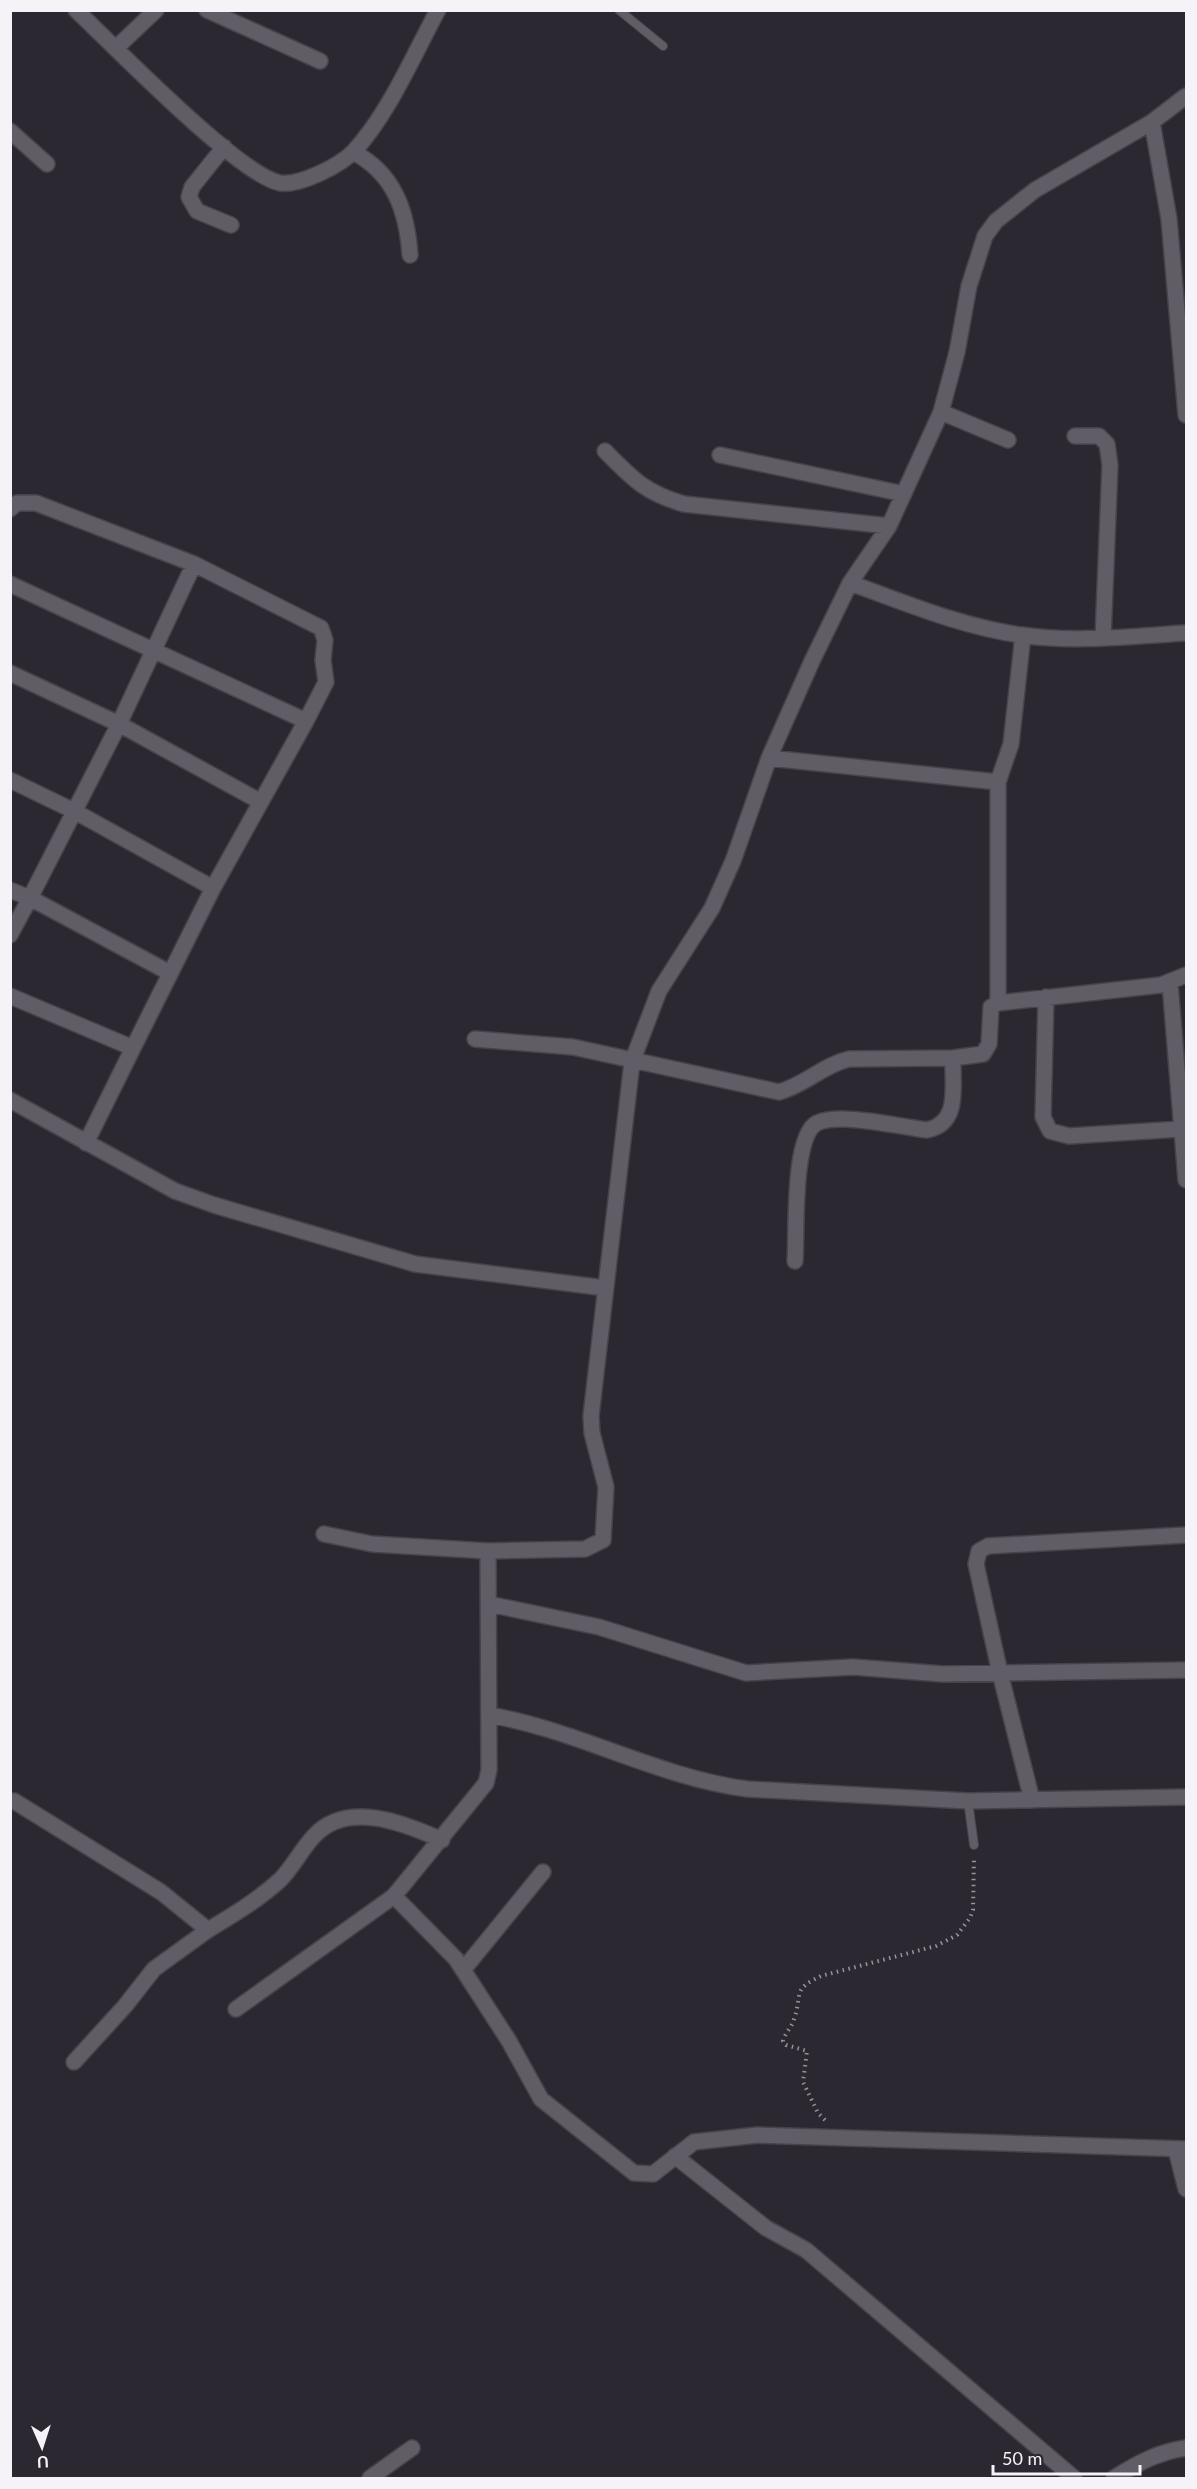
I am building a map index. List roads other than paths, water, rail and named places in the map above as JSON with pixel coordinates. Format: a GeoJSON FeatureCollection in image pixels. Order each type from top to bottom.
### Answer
{"type":"FeatureCollection","features":[{"type":"Feature","properties":{"kind":"street"},"geometry":{"type":"LineString","coordinates":[[76,10],[224,147],[260,175],[282,183],[310,177],[340,162],[353,152],[373,128],[438,10]]}},
{"type":"Feature","properties":{"kind":"street"},"geometry":{"type":"LineString","coordinates":[[116,48],[156,10]]}},
{"type":"Feature","properties":{"kind":"street"},"geometry":{"type":"LineString","coordinates":[[207,10],[320,61]]}},
{"type":"Feature","properties":{"kind":"street"},"geometry":{"type":"LineString","coordinates":[[324,1534],[372,1544],[488,1551],[585,1549],[603,1540],[606,1487],[592,1433],[591,1416],[632,1062],[659,991],[712,908],[733,861],[769,758],[850,584],[889,526],[941,412],[957,352],[978,254],[996,221],[1035,190],[1152,122],[1186,96]]}},
{"type":"Feature","properties":{"kind":"street"},"geometry":{"type":"LineString","coordinates":[[1152,122],[1169,219],[1186,416]]}},
{"type":"Feature","properties":{"kind":"street"},"geometry":{"type":"LineString","coordinates":[[10,130],[47,164]]}},
{"type":"Feature","properties":{"kind":"street"},"geometry":{"type":"LineString","coordinates":[[224,147],[192,187],[189,197],[196,211],[231,225]]}},
{"type":"Feature","properties":{"kind":"street"},"geometry":{"type":"LineString","coordinates":[[353,152],[366,158],[391,182],[408,228],[410,255]]}},
{"type":"Feature","properties":{"kind":"street"},"geometry":{"type":"LineString","coordinates":[[941,412],[1008,441]]}},
{"type":"Feature","properties":{"kind":"street"},"geometry":{"type":"LineString","coordinates":[[1075,436],[1099,436],[1107,444],[1110,465],[1103,638]]}},
{"type":"Feature","properties":{"kind":"street"},"geometry":{"type":"LineString","coordinates":[[604,451],[634,480],[657,496],[684,504],[889,526]]}},
{"type":"Feature","properties":{"kind":"street"},"geometry":{"type":"LineString","coordinates":[[720,455],[904,494]]}},
{"type":"Feature","properties":{"kind":"street"},"geometry":{"type":"LineString","coordinates":[[10,509],[17,504],[36,503],[194,564],[321,628],[325,640],[323,660],[326,682],[213,888],[86,1143]]}},
{"type":"Feature","properties":{"kind":"street"},"geometry":{"type":"LineString","coordinates":[[10,935],[119,724],[194,564]]}},
{"type":"Feature","properties":{"kind":"street"},"geometry":{"type":"LineString","coordinates":[[10,584],[306,721]]}},
{"type":"Feature","properties":{"kind":"street"},"geometry":{"type":"LineString","coordinates":[[850,584],[962,623],[1023,635],[1103,638],[1186,633]]}},
{"type":"Feature","properties":{"kind":"street"},"geometry":{"type":"LineString","coordinates":[[998,1003],[998,782],[1011,744],[1023,635]]}},
{"type":"Feature","properties":{"kind":"street"},"geometry":{"type":"LineString","coordinates":[[10,673],[119,724],[261,802]]}},
{"type":"Feature","properties":{"kind":"street"},"geometry":{"type":"LineString","coordinates":[[769,758],[998,782]]}},
{"type":"Feature","properties":{"kind":"street"},"geometry":{"type":"LineString","coordinates":[[10,780],[74,811],[213,888]]}},
{"type":"Feature","properties":{"kind":"street"},"geometry":{"type":"LineString","coordinates":[[10,890],[30,898],[170,973]]}},
{"type":"Feature","properties":{"kind":"street"},"geometry":{"type":"LineString","coordinates":[[475,1039],[573,1047],[632,1062],[779,1092],[800,1083],[834,1062],[849,1059],[976,1057],[987,1050],[991,1007],[998,1003],[1170,982],[1186,975]]}},
{"type":"Feature","properties":{"kind":"street"},"geometry":{"type":"LineString","coordinates":[[1170,982],[1186,1180]]}},
{"type":"Feature","properties":{"kind":"street"},"geometry":{"type":"LineString","coordinates":[[10,996],[133,1048]]}},
{"type":"Feature","properties":{"kind":"street"},"geometry":{"type":"LineString","coordinates":[[1046,997],[1043,1117],[1050,1131],[1069,1136],[1182,1129]]}},
{"type":"Feature","properties":{"kind":"street"},"geometry":{"type":"LineString","coordinates":[[795,1261],[801,1150],[808,1131],[818,1123],[840,1119],[927,1130],[940,1128],[949,1119],[952,1106],[953,1058]]}},
{"type":"Feature","properties":{"kind":"street"},"geometry":{"type":"LineString","coordinates":[[10,1100],[175,1191],[415,1264],[605,1288]]}},
{"type":"Feature","properties":{"kind":"street"},"geometry":{"type":"LineString","coordinates":[[1032,1800],[1000,1673],[976,1564],[979,1551],[988,1546],[1186,1535]]}},
{"type":"Feature","properties":{"kind":"street"},"geometry":{"type":"LineString","coordinates":[[236,2009],[394,1896],[477,1797],[489,1777],[488,1551]]}},
{"type":"Feature","properties":{"kind":"street"},"geometry":{"type":"LineString","coordinates":[[489,1604],[599,1627],[746,1673],[853,1667],[943,1674],[1186,1670]]}},
{"type":"Feature","properties":{"kind":"street"},"geometry":{"type":"LineString","coordinates":[[489,1715],[543,1726],[642,1763],[724,1786],[968,1801],[1186,1797]]}},
{"type":"Feature","properties":{"kind":"street"},"geometry":{"type":"LineString","coordinates":[[14,1801],[161,1892],[208,1930]]}},
{"type":"Feature","properties":{"kind":"street"},"geometry":{"type":"LineString","coordinates":[[74,2062],[125,2006],[154,1969],[208,1930],[247,1906],[281,1879],[313,1837],[332,1822],[356,1816],[384,1820],[413,1827],[442,1840]]}},
{"type":"Feature","properties":{"kind":"street"},"geometry":{"type":"LineString","coordinates":[[463,1970],[543,1872]]}},
{"type":"Feature","properties":{"kind":"street"},"geometry":{"type":"LineString","coordinates":[[394,1896],[437,1939],[463,1970],[545,2103],[634,2173],[653,2174],[694,2142],[758,2134],[1181,2150],[1186,2189]]}},
{"type":"Feature","properties":{"kind":"street"},"geometry":{"type":"LineString","coordinates":[[675,2156],[766,2228],[806,2250],[1074,2478]]}},
{"type":"Feature","properties":{"kind":"street"},"geometry":{"type":"LineString","coordinates":[[370,2478],[412,2448]]}},
{"type":"Feature","properties":{"kind":"street"},"geometry":{"type":"LineString","coordinates":[[1114,2478],[1149,2457],[1164,2451],[1186,2448]]}},
{"type":"Feature","properties":{"kind":"lane"},"geometry":{"type":"LineString","coordinates":[[619,10],[663,46]]}},
{"type":"Feature","properties":{"kind":"lane"},"geometry":{"type":"LineString","coordinates":[[968,1801],[974,1845]]}}]}
